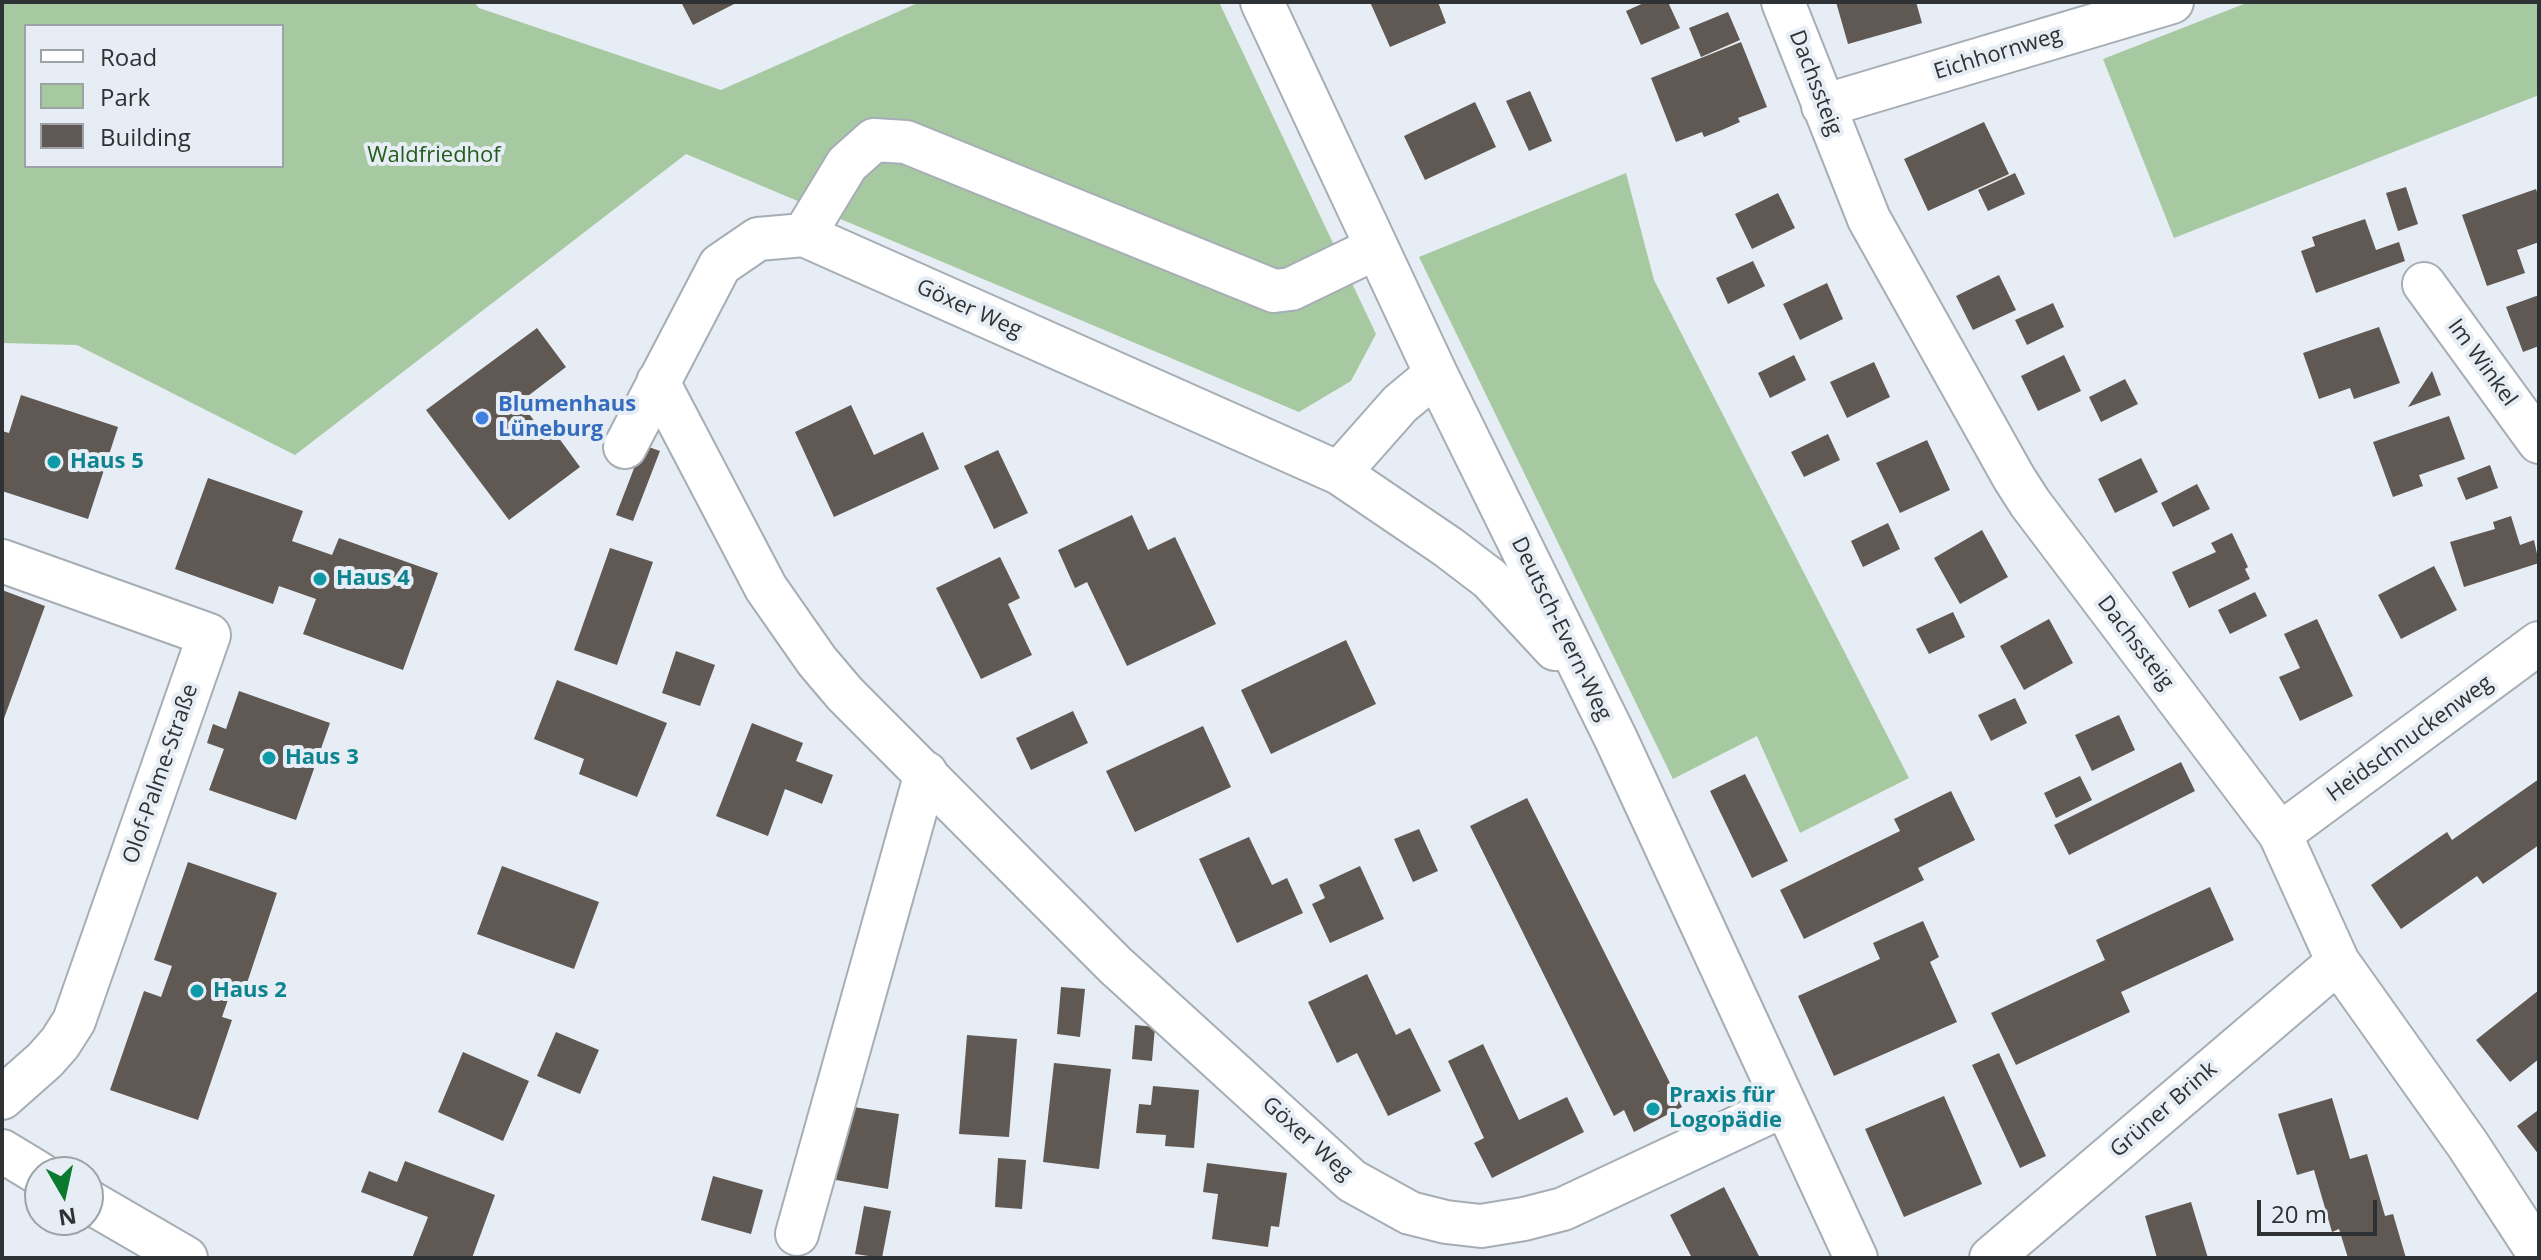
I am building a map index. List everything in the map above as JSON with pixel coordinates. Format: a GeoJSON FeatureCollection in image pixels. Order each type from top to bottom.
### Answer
{"type":"FeatureCollection","features":[{"type":"Feature","properties":{"kind":"street","name":"Deutsch-Evern-Weg"},"geometry":{"type":"LineString","coordinates":[[1262,2],[1436,374],[1616,739],[1856,1258]]}},
{"type":"Feature","properties":{"kind":"street","name":"Dachssteig"},"geometry":{"type":"LineString","coordinates":[[1783,2],[1869,219],[2022,491],[2280,834],[2338,962],[2468,1145],[2539,1254]]}},
{"type":"Feature","properties":{"kind":"street","name":"Eichhornweg"},"geometry":{"type":"LineString","coordinates":[[1823,106],[2172,2]]}},
{"type":"Feature","properties":{"kind":"street"},"geometry":{"type":"LineString","coordinates":[[804,235],[847,164],[874,140],[906,142],[1274,291],[1291,289],[1376,248]]}},
{"type":"Feature","properties":{"kind":"street","name":"Göxer Weg"},"geometry":{"type":"LineString","coordinates":[[625,447],[720,265],[758,239],[804,235],[1339,473],[1490,579],[1526,615],[1590,689]]}},
{"type":"Feature","properties":{"kind":"street","name":"Im Winkel"},"geometry":{"type":"LineString","coordinates":[[2424,284],[2539,442]]}},
{"type":"Feature","properties":{"kind":"street"},"geometry":{"type":"LineString","coordinates":[[1339,473],[1400,404],[1436,374]]}},
{"type":"Feature","properties":{"kind":"street","name":"Göxer Weg"},"geometry":{"type":"LineString","coordinates":[[658,382],[766,588],[817,661],[845,694],[1115,965],[1352,1181],[1410,1213],[1481,1226],[1563,1209],[1785,1105]]}},
{"type":"Feature","properties":{"kind":"street","name":"Olof-Palme-Straße"},"geometry":{"type":"LineString","coordinates":[[2,561],[209,635],[74,1021],[45,1060],[2,1098]]}},
{"type":"Feature","properties":{"kind":"street","name":"Heidschnuckenweg"},"geometry":{"type":"LineString","coordinates":[[2280,834],[2539,643]]}},
{"type":"Feature","properties":{"kind":"street"},"geometry":{"type":"LineString","coordinates":[[797,1234],[926,773]]}},
{"type":"Feature","properties":{"kind":"street","name":"Grüner Brink"},"geometry":{"type":"LineString","coordinates":[[1991,1258],[2338,962]]}},
{"type":"Feature","properties":{"kind":"street"},"geometry":{"type":"LineString","coordinates":[[2,1151],[24,1164]]}},
{"type":"Feature","properties":{"kind":"street"},"geometry":{"type":"LineString","coordinates":[[104,1210],[186,1258]]}},
{"type":"Feature","properties":{"kind":"green space","name":"Waldfriedhof"},"geometry":{"type":"Polygon","coordinates":[[[2,2],[474,2],[479,8],[721,90],[920,2],[1219,2],[1376,334],[1351,381],[1299,412],[686,154],[295,455],[77,345],[2,343],[2,2]]]}},
{"type":"Feature","properties":{"kind":"green space"},"geometry":{"type":"Polygon","coordinates":[[[2249,2],[2537,2],[2539,95],[2174,238],[2103,59],[2249,2]]]}},
{"type":"Feature","properties":{"kind":"green space"},"geometry":{"type":"Polygon","coordinates":[[[1626,173],[1654,280],[1909,778],[1800,833],[1757,736],[1673,779],[1419,257],[1626,173]]]}},
{"type":"Feature","properties":{"kind":"building"},"geometry":{"type":"Polygon","coordinates":[[[681,2],[738,2],[693,25],[681,2]]]}},
{"type":"Feature","properties":{"kind":"building"},"geometry":{"type":"Polygon","coordinates":[[[1370,2],[1438,2],[1446,23],[1390,47],[1370,2]]]}},
{"type":"Feature","properties":{"kind":"building"},"geometry":{"type":"Polygon","coordinates":[[[1646,2],[1668,2],[1680,28],[1641,45],[1626,11],[1646,2]]]}},
{"type":"Feature","properties":{"kind":"building"},"geometry":{"type":"Polygon","coordinates":[[[1836,2],[1916,2],[1922,23],[1848,44],[1836,2]]]}},
{"type":"Feature","properties":{"kind":"building"},"geometry":{"type":"Polygon","coordinates":[[[1728,12],[1740,40],[1701,57],[1689,28],[1728,12]]]}},
{"type":"Feature","properties":{"kind":"building"},"geometry":{"type":"Polygon","coordinates":[[[1741,42],[1767,107],[1738,118],[1740,122],[1704,137],[1702,132],[1676,142],[1651,78],[1741,42]]]}},
{"type":"Feature","properties":{"kind":"building"},"geometry":{"type":"Polygon","coordinates":[[[1530,91],[1552,141],[1529,151],[1506,101],[1530,91]]]}},
{"type":"Feature","properties":{"kind":"building"},"geometry":{"type":"Polygon","coordinates":[[[1475,102],[1496,147],[1425,180],[1404,136],[1475,102]]]}},
{"type":"Feature","properties":{"kind":"building"},"geometry":{"type":"Polygon","coordinates":[[[1984,122],[2009,174],[1928,211],[1904,159],[1984,122]]]}},
{"type":"Feature","properties":{"kind":"building"},"geometry":{"type":"Polygon","coordinates":[[[2015,173],[2025,194],[1988,211],[1978,190],[2015,173]]]}},
{"type":"Feature","properties":{"kind":"building"},"geometry":{"type":"Polygon","coordinates":[[[2406,187],[2418,224],[2398,231],[2386,193],[2406,187]]]}},
{"type":"Feature","properties":{"kind":"building"},"geometry":{"type":"Polygon","coordinates":[[[2536,189],[2539,198],[2539,242],[2517,250],[2525,273],[2487,286],[2462,215],[2536,189]]]}},
{"type":"Feature","properties":{"kind":"building"},"geometry":{"type":"Polygon","coordinates":[[[1778,193],[1795,228],[1752,249],[1735,214],[1778,193]]]}},
{"type":"Feature","properties":{"kind":"building"},"geometry":{"type":"Polygon","coordinates":[[[2365,219],[2376,250],[2399,242],[2405,261],[2316,293],[2301,251],[2315,246],[2312,237],[2365,219]]]}},
{"type":"Feature","properties":{"kind":"building"},"geometry":{"type":"Polygon","coordinates":[[[1753,261],[1765,286],[1728,304],[1716,278],[1753,261]]]}},
{"type":"Feature","properties":{"kind":"building"},"geometry":{"type":"Polygon","coordinates":[[[1999,275],[2016,310],[1973,330],[1956,296],[1999,275]]]}},
{"type":"Feature","properties":{"kind":"building"},"geometry":{"type":"Polygon","coordinates":[[[1827,283],[1843,319],[1800,340],[1783,304],[1827,283]]]}},
{"type":"Feature","properties":{"kind":"building"},"geometry":{"type":"Polygon","coordinates":[[[2539,295],[2539,346],[2523,352],[2506,307],[2539,295]]]}},
{"type":"Feature","properties":{"kind":"building"},"geometry":{"type":"Polygon","coordinates":[[[2053,303],[2064,327],[2027,345],[2015,320],[2053,303]]]}},
{"type":"Feature","properties":{"kind":"building"},"geometry":{"type":"Polygon","coordinates":[[[2379,327],[2400,383],[2354,399],[2350,388],[2319,399],[2303,353],[2379,327]]]}},
{"type":"Feature","properties":{"kind":"building","name":"Blumenhaus Lüneburg"},"geometry":{"type":"Polygon","coordinates":[[[537,328],[566,367],[520,402],[542,431],[550,426],[580,467],[509,520],[426,410],[537,328]]]}},
{"type":"Feature","properties":{"kind":"building"},"geometry":{"type":"Polygon","coordinates":[[[1794,355],[1806,380],[1770,398],[1758,373],[1794,355]]]}},
{"type":"Feature","properties":{"kind":"building"},"geometry":{"type":"Polygon","coordinates":[[[2064,355],[2081,391],[2038,411],[2021,376],[2064,355]]]}},
{"type":"Feature","properties":{"kind":"building"},"geometry":{"type":"Polygon","coordinates":[[[1874,362],[1890,397],[1847,418],[1830,382],[1874,362]]]}},
{"type":"Feature","properties":{"kind":"building"},"geometry":{"type":"Polygon","coordinates":[[[2432,371],[2441,395],[2408,407],[2432,371]]]}},
{"type":"Feature","properties":{"kind":"building"},"geometry":{"type":"Polygon","coordinates":[[[2125,379],[2138,404],[2101,422],[2089,397],[2125,379]]]}},
{"type":"Feature","properties":{"kind":"building","name":"Haus 5"},"geometry":{"type":"Polygon","coordinates":[[[21,395],[118,427],[88,519],[2,491],[2,431],[9,433],[21,395]]]}},
{"type":"Feature","properties":{"kind":"building"},"geometry":{"type":"Polygon","coordinates":[[[851,405],[874,455],[923,432],[939,469],[834,517],[795,432],[851,405]]]}},
{"type":"Feature","properties":{"kind":"building"},"geometry":{"type":"Polygon","coordinates":[[[2449,416],[2465,459],[2419,475],[2423,486],[2393,497],[2373,442],[2449,416]]]}},
{"type":"Feature","properties":{"kind":"building"},"geometry":{"type":"Polygon","coordinates":[[[1828,434],[1840,460],[1804,477],[1791,452],[1828,434]]]}},
{"type":"Feature","properties":{"kind":"building"},"geometry":{"type":"Polygon","coordinates":[[[1927,440],[1950,490],[1900,513],[1876,463],[1927,440]]]}},
{"type":"Feature","properties":{"kind":"building"},"geometry":{"type":"Polygon","coordinates":[[[643,445],[660,451],[633,521],[616,515],[643,445]]]}},
{"type":"Feature","properties":{"kind":"building"},"geometry":{"type":"Polygon","coordinates":[[[998,450],[1028,513],[994,529],[964,466],[998,450]]]}},
{"type":"Feature","properties":{"kind":"building"},"geometry":{"type":"Polygon","coordinates":[[[2141,458],[2158,492],[2115,513],[2098,479],[2141,458]]]}},
{"type":"Feature","properties":{"kind":"building"},"geometry":{"type":"Polygon","coordinates":[[[2490,465],[2498,488],[2466,500],[2457,478],[2490,465]]]}},
{"type":"Feature","properties":{"kind":"building","name":"Haus 4"},"geometry":{"type":"Polygon","coordinates":[[[208,478],[303,511],[292,541],[332,555],[339,538],[438,573],[403,670],[303,634],[316,599],[279,586],[273,604],[175,569],[208,478]]]}},
{"type":"Feature","properties":{"kind":"building"},"geometry":{"type":"Polygon","coordinates":[[[2197,484],[2210,509],[2173,527],[2161,503],[2197,484]]]}},
{"type":"Feature","properties":{"kind":"building"},"geometry":{"type":"Polygon","coordinates":[[[1132,515],[1148,550],[1175,537],[1216,624],[1127,666],[1087,582],[1075,588],[1058,550],[1132,515]]]}},
{"type":"Feature","properties":{"kind":"building"},"geometry":{"type":"Polygon","coordinates":[[[2511,516],[2520,545],[2534,540],[2539,563],[2464,587],[2450,542],[2495,529],[2493,522],[2511,516]]]}},
{"type":"Feature","properties":{"kind":"building"},"geometry":{"type":"Polygon","coordinates":[[[1888,523],[1900,549],[1863,567],[1851,541],[1888,523]]]}},
{"type":"Feature","properties":{"kind":"building"},"geometry":{"type":"Polygon","coordinates":[[[1982,530],[2008,577],[1960,604],[1934,558],[1982,530]]]}},
{"type":"Feature","properties":{"kind":"building"},"geometry":{"type":"Polygon","coordinates":[[[2232,533],[2248,567],[2245,569],[2250,579],[2189,608],[2172,572],[2216,552],[2211,543],[2232,533]]]}},
{"type":"Feature","properties":{"kind":"building"},"geometry":{"type":"Polygon","coordinates":[[[610,548],[653,562],[617,665],[574,650],[610,548]]]}},
{"type":"Feature","properties":{"kind":"building"},"geometry":{"type":"Polygon","coordinates":[[[1000,557],[1020,598],[1008,604],[1032,655],[981,679],[936,588],[1000,557]]]}},
{"type":"Feature","properties":{"kind":"building"},"geometry":{"type":"Polygon","coordinates":[[[2434,566],[2457,610],[2401,639],[2378,595],[2434,566]]]}},
{"type":"Feature","properties":{"kind":"building"},"geometry":{"type":"Polygon","coordinates":[[[2,590],[45,606],[2,724],[2,590]]]}},
{"type":"Feature","properties":{"kind":"building"},"geometry":{"type":"Polygon","coordinates":[[[2255,592],[2267,616],[2230,634],[2218,610],[2255,592]]]}},
{"type":"Feature","properties":{"kind":"building"},"geometry":{"type":"Polygon","coordinates":[[[1953,612],[1965,637],[1929,654],[1916,629],[1953,612]]]}},
{"type":"Feature","properties":{"kind":"building"},"geometry":{"type":"Polygon","coordinates":[[[2049,619],[2073,663],[2024,690],[2000,646],[2049,619]]]}},
{"type":"Feature","properties":{"kind":"building"},"geometry":{"type":"Polygon","coordinates":[[[2317,619],[2353,696],[2300,721],[2279,677],[2300,668],[2284,634],[2317,619]]]}},
{"type":"Feature","properties":{"kind":"building"},"geometry":{"type":"Polygon","coordinates":[[[1346,640],[1376,704],[1271,754],[1241,690],[1346,640]]]}},
{"type":"Feature","properties":{"kind":"building"},"geometry":{"type":"Polygon","coordinates":[[[676,651],[715,665],[700,706],[662,693],[676,651]]]}},
{"type":"Feature","properties":{"kind":"building"},"geometry":{"type":"Polygon","coordinates":[[[557,680],[667,723],[637,797],[579,774],[584,759],[534,739],[557,680]]]}},
{"type":"Feature","properties":{"kind":"building","name":"Haus 3"},"geometry":{"type":"Polygon","coordinates":[[[239,691],[330,723],[296,820],[209,790],[224,749],[207,743],[213,724],[226,729],[239,691]]]}},
{"type":"Feature","properties":{"kind":"building"},"geometry":{"type":"Polygon","coordinates":[[[2015,698],[2027,723],[1991,741],[1978,715],[2015,698]]]}},
{"type":"Feature","properties":{"kind":"building"},"geometry":{"type":"Polygon","coordinates":[[[1073,711],[1088,743],[1031,770],[1016,738],[1073,711]]]}},
{"type":"Feature","properties":{"kind":"building"},"geometry":{"type":"Polygon","coordinates":[[[2119,715],[2135,750],[2092,771],[2075,735],[2119,715]]]}},
{"type":"Feature","properties":{"kind":"building"},"geometry":{"type":"Polygon","coordinates":[[[752,723],[803,743],[796,761],[833,775],[822,804],[785,789],[768,836],[716,816],[752,723]]]}},
{"type":"Feature","properties":{"kind":"building"},"geometry":{"type":"Polygon","coordinates":[[[1203,726],[1231,787],[1135,832],[1106,771],[1203,726]]]}},
{"type":"Feature","properties":{"kind":"building"},"geometry":{"type":"Polygon","coordinates":[[[2181,762],[2195,791],[2069,855],[2054,825],[2181,762]]]}},
{"type":"Feature","properties":{"kind":"building"},"geometry":{"type":"Polygon","coordinates":[[[1745,774],[1788,861],[1752,878],[1710,791],[1745,774]]]}},
{"type":"Feature","properties":{"kind":"building"},"geometry":{"type":"Polygon","coordinates":[[[2080,776],[2092,800],[2056,818],[2044,793],[2080,776]]]}},
{"type":"Feature","properties":{"kind":"building"},"geometry":{"type":"Polygon","coordinates":[[[2539,779],[2539,845],[2483,884],[2477,876],[2401,929],[2371,885],[2447,832],[2452,840],[2539,779]]]}},
{"type":"Feature","properties":{"kind":"building"},"geometry":{"type":"Polygon","coordinates":[[[1951,791],[1975,840],[1918,868],[1924,880],[1804,939],[1780,890],[1900,831],[1894,819],[1951,791]]]}},
{"type":"Feature","properties":{"kind":"building"},"geometry":{"type":"Polygon","coordinates":[[[1527,798],[1682,1107],[1634,1132],[1624,1110],[1614,1116],[1470,826],[1527,798]]]}},
{"type":"Feature","properties":{"kind":"building"},"geometry":{"type":"Polygon","coordinates":[[[1419,829],[1438,871],[1413,882],[1394,839],[1419,829]]]}},
{"type":"Feature","properties":{"kind":"building"},"geometry":{"type":"Polygon","coordinates":[[[1249,837],[1272,885],[1287,878],[1303,913],[1237,943],[1199,859],[1249,837]]]}},
{"type":"Feature","properties":{"kind":"building","name":"Haus 2"},"geometry":{"type":"Polygon","coordinates":[[[188,862],[277,893],[244,992],[232,988],[222,1017],[232,1020],[198,1120],[110,1090],[144,991],[161,997],[172,966],[154,960],[188,862]]]}},
{"type":"Feature","properties":{"kind":"building"},"geometry":{"type":"Polygon","coordinates":[[[502,866],[599,902],[574,969],[477,934],[502,866]]]}},
{"type":"Feature","properties":{"kind":"building"},"geometry":{"type":"Polygon","coordinates":[[[1360,866],[1384,919],[1330,943],[1312,904],[1325,898],[1319,885],[1360,866]]]}},
{"type":"Feature","properties":{"kind":"building"},"geometry":{"type":"Polygon","coordinates":[[[2210,887],[2234,940],[2121,992],[2130,1012],[2016,1065],[1991,1013],[2105,960],[2096,940],[2210,887]]]}},
{"type":"Feature","properties":{"kind":"building"},"geometry":{"type":"Polygon","coordinates":[[[1923,921],[1939,957],[1930,962],[1957,1022],[1834,1076],[1798,996],[1880,959],[1873,943],[1923,921]]]}},
{"type":"Feature","properties":{"kind":"building"},"geometry":{"type":"Polygon","coordinates":[[[1367,974],[1396,1035],[1410,1028],[1441,1091],[1388,1116],[1357,1053],[1337,1063],[1308,1002],[1367,974]]]}},
{"type":"Feature","properties":{"kind":"building"},"geometry":{"type":"Polygon","coordinates":[[[1061,987],[1085,989],[1080,1037],[1057,1034],[1061,987]]]}},
{"type":"Feature","properties":{"kind":"building"},"geometry":{"type":"Polygon","coordinates":[[[2539,990],[2539,1059],[2510,1082],[2476,1040],[2539,990]]]}},
{"type":"Feature","properties":{"kind":"building"},"geometry":{"type":"Polygon","coordinates":[[[1135,1025],[1155,1027],[1152,1061],[1132,1059],[1135,1025]]]}},
{"type":"Feature","properties":{"kind":"building"},"geometry":{"type":"Polygon","coordinates":[[[556,1032],[599,1050],[580,1094],[537,1076],[556,1032]]]}},
{"type":"Feature","properties":{"kind":"building"},"geometry":{"type":"Polygon","coordinates":[[[967,1035],[1017,1039],[1009,1137],[959,1134],[967,1035]]]}},
{"type":"Feature","properties":{"kind":"building"},"geometry":{"type":"Polygon","coordinates":[[[1483,1044],[1519,1120],[1567,1097],[1584,1132],[1492,1178],[1474,1143],[1484,1138],[1448,1061],[1483,1044]]]}},
{"type":"Feature","properties":{"kind":"building"},"geometry":{"type":"Polygon","coordinates":[[[463,1052],[529,1081],[503,1141],[438,1112],[463,1052]]]}},
{"type":"Feature","properties":{"kind":"building"},"geometry":{"type":"Polygon","coordinates":[[[1999,1053],[2046,1156],[2020,1168],[1972,1065],[1999,1053]]]}},
{"type":"Feature","properties":{"kind":"building"},"geometry":{"type":"Polygon","coordinates":[[[1054,1063],[1111,1069],[1099,1169],[1043,1162],[1054,1063]]]}},
{"type":"Feature","properties":{"kind":"building"},"geometry":{"type":"Polygon","coordinates":[[[1153,1086],[1199,1090],[1194,1148],[1165,1146],[1166,1135],[1136,1133],[1139,1104],[1151,1105],[1153,1086]]]}},
{"type":"Feature","properties":{"kind":"building"},"geometry":{"type":"Polygon","coordinates":[[[1944,1096],[1982,1184],[1904,1217],[1865,1129],[1944,1096]]]}},
{"type":"Feature","properties":{"kind":"building"},"geometry":{"type":"Polygon","coordinates":[[[2332,1098],[2350,1159],[2367,1154],[2385,1216],[2393,1214],[2406,1258],[2348,1258],[2339,1229],[2332,1232],[2314,1170],[2297,1175],[2278,1114],[2332,1098]]]}},
{"type":"Feature","properties":{"kind":"building"},"geometry":{"type":"Polygon","coordinates":[[[847,1106],[899,1114],[888,1189],[836,1180],[847,1106]]]}},
{"type":"Feature","properties":{"kind":"building"},"geometry":{"type":"Polygon","coordinates":[[[2537,1111],[2539,1113],[2539,1155],[2517,1126],[2537,1111]]]}},
{"type":"Feature","properties":{"kind":"building"},"geometry":{"type":"Polygon","coordinates":[[[998,1158],[1026,1160],[1022,1209],[995,1207],[998,1158]]]}},
{"type":"Feature","properties":{"kind":"building"},"geometry":{"type":"Polygon","coordinates":[[[405,1161],[495,1195],[472,1258],[412,1258],[428,1217],[361,1192],[369,1171],[397,1182],[405,1161]]]}},
{"type":"Feature","properties":{"kind":"building"},"geometry":{"type":"Polygon","coordinates":[[[1207,1163],[1287,1173],[1279,1227],[1271,1226],[1268,1247],[1212,1239],[1218,1194],[1203,1192],[1207,1163]]]}},
{"type":"Feature","properties":{"kind":"building"},"geometry":{"type":"Polygon","coordinates":[[[713,1176],[763,1190],[751,1234],[701,1220],[713,1176]]]}},
{"type":"Feature","properties":{"kind":"building"},"geometry":{"type":"Polygon","coordinates":[[[1724,1187],[1760,1258],[1692,1258],[1670,1215],[1724,1187]]]}},
{"type":"Feature","properties":{"kind":"building"},"geometry":{"type":"Polygon","coordinates":[[[2191,1202],[2208,1258],[2157,1258],[2145,1216],[2191,1202]]]}},
{"type":"Feature","properties":{"kind":"building"},"geometry":{"type":"Polygon","coordinates":[[[864,1206],[891,1211],[882,1258],[855,1254],[864,1206]]]}},
{"type":"Feature","properties":{"kind":"place","name":"Blumenhaus Lüneburg"},"geometry":{"type":"Point","coordinates":[482,418]}},
{"type":"Feature","properties":{"kind":"place","name":"Haus 5"},"geometry":{"type":"Point","coordinates":[54,462]}},
{"type":"Feature","properties":{"kind":"place","name":"Haus 4"},"geometry":{"type":"Point","coordinates":[320,579]}},
{"type":"Feature","properties":{"kind":"place","name":"Haus 3"},"geometry":{"type":"Point","coordinates":[269,758]}},
{"type":"Feature","properties":{"kind":"place","name":"Haus 2"},"geometry":{"type":"Point","coordinates":[197,991]}},
{"type":"Feature","properties":{"kind":"place","name":"Praxis für Logopädie"},"geometry":{"type":"Point","coordinates":[1653,1109]}}]}
